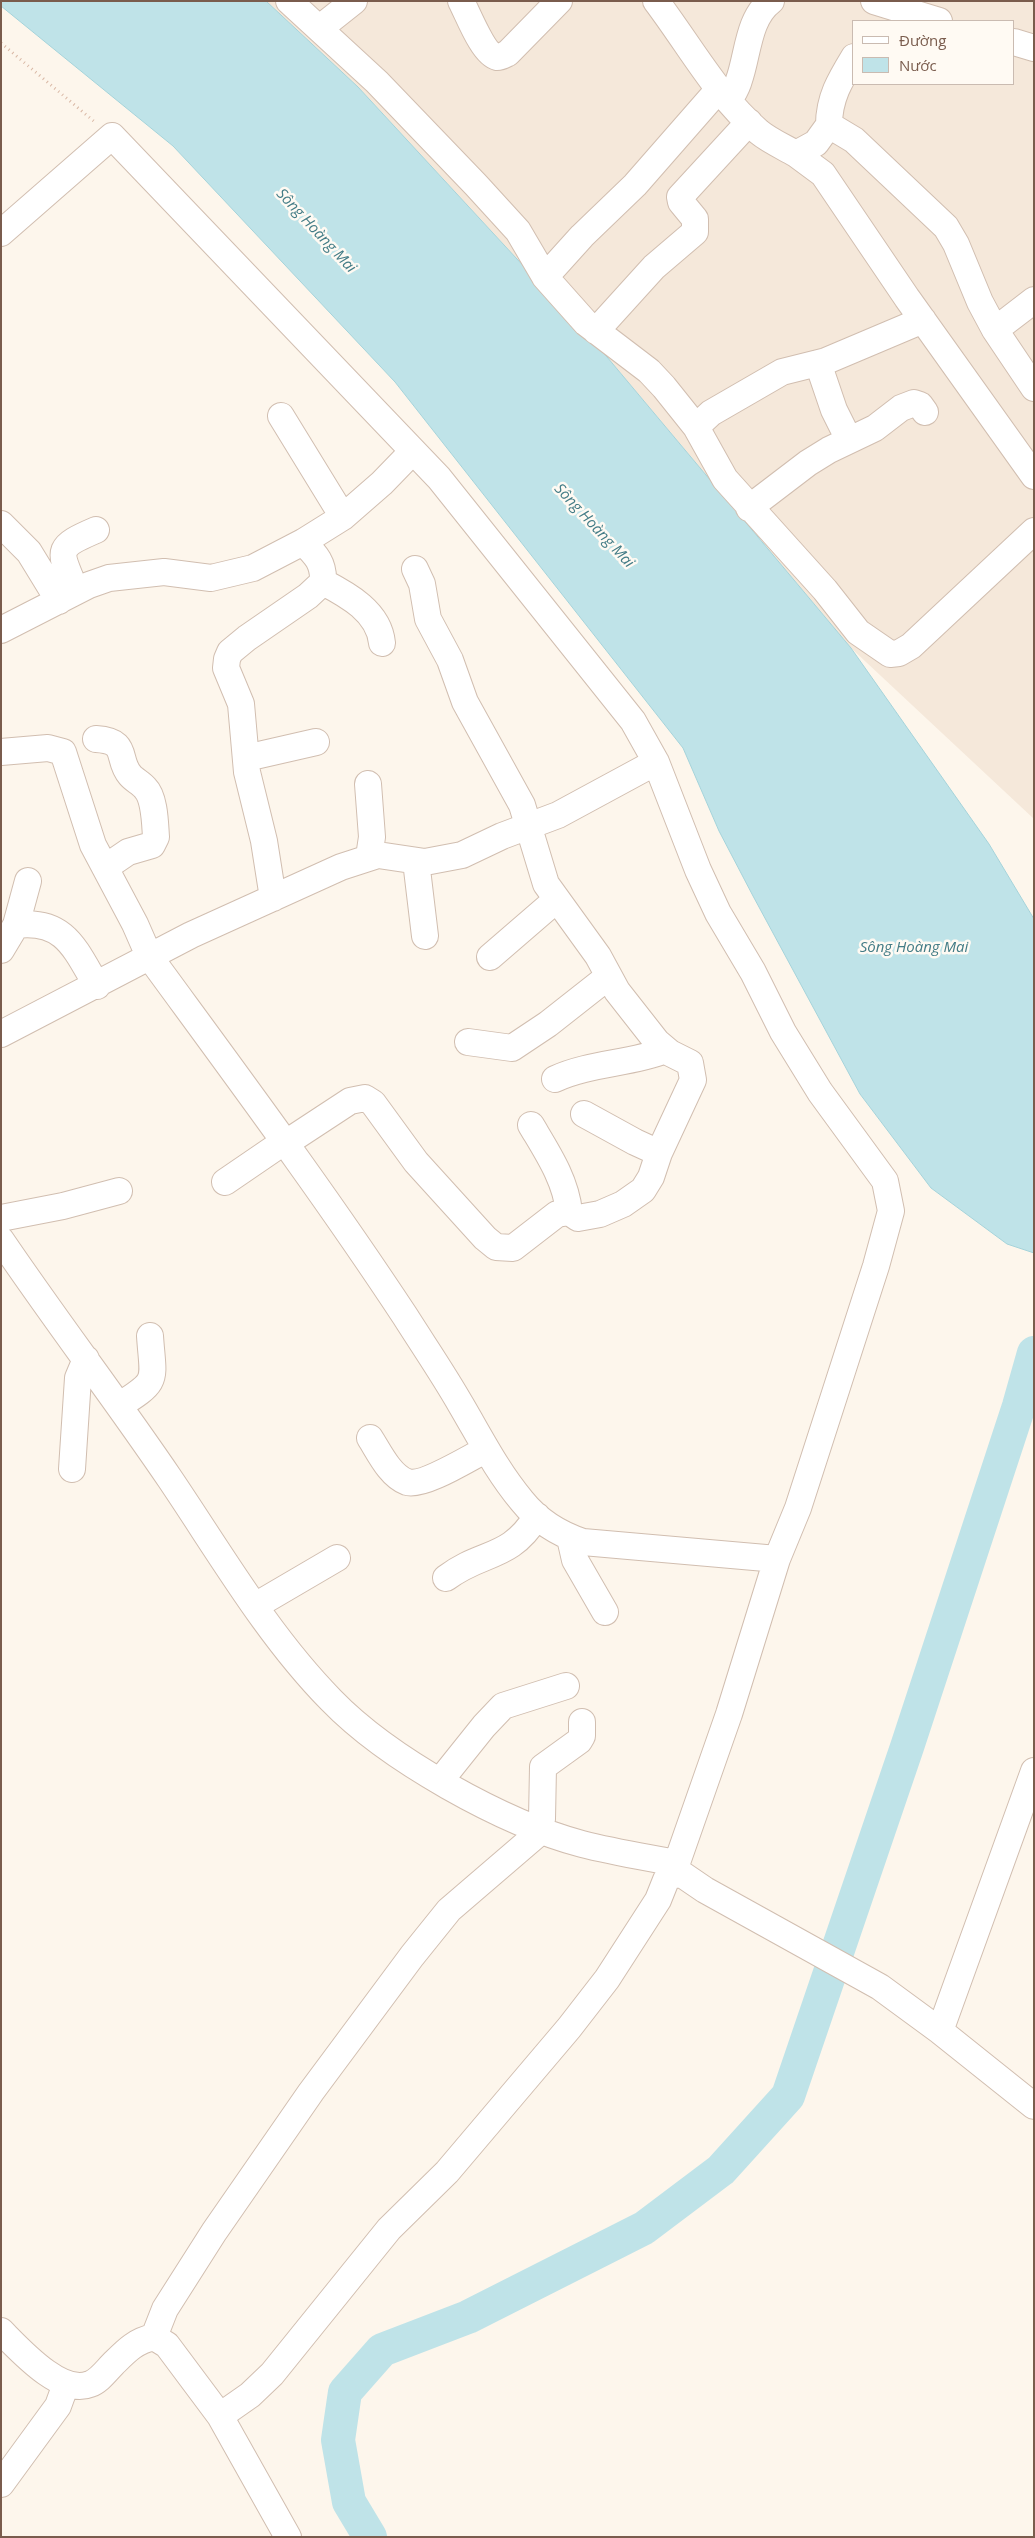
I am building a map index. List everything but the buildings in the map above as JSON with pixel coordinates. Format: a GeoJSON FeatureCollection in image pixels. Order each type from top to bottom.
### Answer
{"type":"FeatureCollection","features":[{"type":"Feature","properties":{"kind":"street"},"geometry":{"type":"LineString","coordinates":[[289,1],[377,82],[512,224],[545,277],[596,331],[648,371],[679,404],[696,427],[725,479],[824,590],[858,632],[876,646],[890,654],[899,653],[911,646],[1034,530]]}},
{"type":"Feature","properties":{"kind":"street"},"geometry":{"type":"LineString","coordinates":[[320,28],[354,1]]}},
{"type":"Feature","properties":{"kind":"street"},"geometry":{"type":"LineString","coordinates":[[462,1],[480,40],[495,57],[508,53],[559,1]]}},
{"type":"Feature","properties":{"kind":"street"},"geometry":{"type":"LineString","coordinates":[[656,1],[679,31],[697,62],[724,95],[760,133],[796,154],[823,174],[923,320],[1034,476]]}},
{"type":"Feature","properties":{"kind":"street"},"geometry":{"type":"LineString","coordinates":[[545,277],[582,236],[739,82],[755,24],[764,8],[771,1]]}},
{"type":"Feature","properties":{"kind":"street"},"geometry":{"type":"LineString","coordinates":[[783,1],[792,1]]}},
{"type":"Feature","properties":{"kind":"street"},"geometry":{"type":"LineString","coordinates":[[876,9],[935,20]]}},
{"type":"Feature","properties":{"kind":"street"},"geometry":{"type":"LineString","coordinates":[[1015,42],[1034,48]]}},
{"type":"Feature","properties":{"kind":"street"},"geometry":{"type":"LineString","coordinates":[[796,154],[816,143],[829,125],[831,99],[836,85],[852,60]]}},
{"type":"Feature","properties":{"kind":"street"},"geometry":{"type":"LineString","coordinates":[[596,331],[654,267],[695,232],[695,219],[681,202],[680,197],[750,122]]}},
{"type":"Feature","properties":{"kind":"street"},"geometry":{"type":"LineString","coordinates":[[829,125],[854,140],[946,227],[956,244],[980,302],[995,330],[1034,388]]}},
{"type":"Feature","properties":{"kind":"street"},"geometry":{"type":"LineString","coordinates":[[1,232],[112,136],[439,478],[633,721],[656,762],[698,870],[718,913],[753,972],[783,1032],[820,1092],[885,1181],[891,1211],[876,1266],[798,1508],[777,1559],[729,1714],[674,1869],[666,1880],[658,1900],[617,1964],[569,2028],[447,2172],[383,2236],[272,2374],[250,2395],[220,2416]]}},
{"type":"Feature","properties":{"kind":"street"},"geometry":{"type":"LineString","coordinates":[[995,330],[1034,300]]}},
{"type":"Feature","properties":{"kind":"street"},"geometry":{"type":"LineString","coordinates":[[696,427],[711,413],[782,372],[818,363],[923,320]]}},
{"type":"Feature","properties":{"kind":"street"},"geometry":{"type":"LineString","coordinates":[[818,363],[834,410],[849,440]]}},
{"type":"Feature","properties":{"kind":"street"},"geometry":{"type":"LineString","coordinates":[[749,508],[808,463],[875,428],[908,405],[914,403],[920,405],[925,412]]}},
{"type":"Feature","properties":{"kind":"street"},"geometry":{"type":"LineString","coordinates":[[281,416],[343,517]]}},
{"type":"Feature","properties":{"kind":"street"},"geometry":{"type":"LineString","coordinates":[[1,630],[68,596],[110,578],[126,574],[164,572],[203,578],[220,577],[253,568],[303,542],[343,517],[382,483],[413,451]]}},
{"type":"Feature","properties":{"kind":"street"},"geometry":{"type":"LineString","coordinates":[[1,524],[68,596]]}},
{"type":"Feature","properties":{"kind":"street"},"geometry":{"type":"LineString","coordinates":[[68,596],[63,550],[66,544],[96,530]]}},
{"type":"Feature","properties":{"kind":"street"},"geometry":{"type":"LineString","coordinates":[[273,898],[264,842],[247,772],[240,704],[226,668],[226,659],[230,652],[247,638],[308,596],[322,582],[322,566],[318,557],[303,542]]}},
{"type":"Feature","properties":{"kind":"street"},"geometry":{"type":"LineString","coordinates":[[225,1182],[350,1101],[365,1098],[374,1102],[416,1162],[485,1238],[496,1247],[514,1248],[557,1214],[569,1212],[578,1218],[585,1218],[623,1204],[643,1190],[651,1177],[659,1153],[693,1080],[690,1063],[666,1050],[657,1042],[618,991],[598,956],[546,884],[516,793],[486,743],[465,702],[444,647],[428,620],[422,584],[415,569]]}},
{"type":"Feature","properties":{"kind":"street"},"geometry":{"type":"LineString","coordinates":[[322,582],[341,591],[375,620],[381,633],[382,643]]}},
{"type":"Feature","properties":{"kind":"street"},"geometry":{"type":"LineString","coordinates":[[96,739],[110,741],[117,746],[123,754],[129,775],[148,792],[156,837],[152,845],[128,852],[106,867]]}},
{"type":"Feature","properties":{"kind":"street"},"geometry":{"type":"LineString","coordinates":[[246,758],[316,742]]}},
{"type":"Feature","properties":{"kind":"street"},"geometry":{"type":"LineString","coordinates":[[1,752],[48,748],[63,752],[87,830],[149,956],[286,1142],[405,1316],[462,1406],[485,1450],[522,1502],[549,1527],[570,1538],[615,1546],[718,1552],[777,1559]]}},
{"type":"Feature","properties":{"kind":"street"},"geometry":{"type":"LineString","coordinates":[[1,1034],[97,986],[149,956],[273,898],[369,857],[385,855],[425,862],[462,855],[558,815],[656,762]]}},
{"type":"Feature","properties":{"kind":"street"},"geometry":{"type":"LineString","coordinates":[[368,784],[372,837],[369,857]]}},
{"type":"Feature","properties":{"kind":"street"},"geometry":{"type":"LineString","coordinates":[[416,861],[425,936]]}},
{"type":"Feature","properties":{"kind":"street"},"geometry":{"type":"LineString","coordinates":[[1,950],[16,925],[28,880]]}},
{"type":"Feature","properties":{"kind":"street"},"geometry":{"type":"LineString","coordinates":[[490,957],[556,900]]}},
{"type":"Feature","properties":{"kind":"street"},"geometry":{"type":"LineString","coordinates":[[16,925],[47,926],[57,930],[76,951],[97,986]]}},
{"type":"Feature","properties":{"kind":"street"},"geometry":{"type":"LineString","coordinates":[[468,1042],[512,1048],[570,1008],[610,976]]}},
{"type":"Feature","properties":{"kind":"street"},"geometry":{"type":"LineString","coordinates":[[555,1079],[569,1072],[649,1057],[666,1050]]}},
{"type":"Feature","properties":{"kind":"street"},"geometry":{"type":"LineString","coordinates":[[584,1114],[659,1153]]}},
{"type":"Feature","properties":{"kind":"street"},"geometry":{"type":"LineString","coordinates":[[531,1125],[561,1179],[568,1199],[569,1212]]}},
{"type":"Feature","properties":{"kind":"street"},"geometry":{"type":"LineString","coordinates":[[1,1218],[64,1206],[119,1191]]}},
{"type":"Feature","properties":{"kind":"street"},"geometry":{"type":"LineString","coordinates":[[1,1240],[120,1405],[277,1637],[331,1700],[391,1749],[440,1781],[540,1830],[582,1844],[674,1869],[705,1890],[871,1982],[940,2031],[1034,2106]]}},
{"type":"Feature","properties":{"kind":"street"},"geometry":{"type":"LineString","coordinates":[[120,1405],[150,1384],[154,1375],[150,1336]]}},
{"type":"Feature","properties":{"kind":"street"},"geometry":{"type":"LineString","coordinates":[[72,1469],[76,1392],[78,1378],[86,1359]]}},
{"type":"Feature","properties":{"kind":"street"},"geometry":{"type":"LineString","coordinates":[[370,1438],[391,1470],[407,1482],[417,1482],[434,1476],[485,1450]]}},
{"type":"Feature","properties":{"kind":"street"},"geometry":{"type":"LineString","coordinates":[[446,1578],[473,1562],[506,1550],[527,1531],[537,1516]]}},
{"type":"Feature","properties":{"kind":"street"},"geometry":{"type":"LineString","coordinates":[[570,1538],[575,1560],[604,1612]]}},
{"type":"Feature","properties":{"kind":"street"},"geometry":{"type":"LineString","coordinates":[[255,1606],[337,1558]]}},
{"type":"Feature","properties":{"kind":"street"},"geometry":{"type":"LineString","coordinates":[[440,1781],[484,1726],[503,1706],[566,1686]]}},
{"type":"Feature","properties":{"kind":"street"},"geometry":{"type":"LineString","coordinates":[[154,2337],[165,2309],[214,2232],[311,2092],[412,1956],[449,1910],[540,1830],[543,1767],[579,1741],[582,1736],[582,1722]]}},
{"type":"Feature","properties":{"kind":"street"},"geometry":{"type":"LineString","coordinates":[[940,2031],[1034,1772]]}},
{"type":"Feature","properties":{"kind":"street"},"geometry":{"type":"LineString","coordinates":[[1,2331],[38,2366],[66,2384],[88,2385],[96,2381],[130,2347],[141,2339],[154,2337],[167,2346],[220,2416],[288,2537]]}},
{"type":"Feature","properties":{"kind":"street"},"geometry":{"type":"LineString","coordinates":[[1,2484],[58,2406],[66,2384]]}},
{"type":"Feature","properties":{"kind":"path"},"geometry":{"type":"LineString","coordinates":[[1,43],[112,136]]}},
{"type":"Feature","properties":{"kind":"shaded area"},"geometry":{"type":"Polygon","coordinates":[[[266,1],[1034,1],[1034,819],[851,648],[602,351],[358,87],[266,1]]]}},
{"type":"Feature","properties":{"kind":"water","name":"Sông Hoàng Mai"},"geometry":{"type":"Polygon","coordinates":[[[1,1],[266,1],[358,87],[602,351],[851,648],[989,844],[1034,919],[1034,1253],[1007,1244],[931,1188],[860,1094],[719,831],[683,748],[395,382],[173,146],[1,6],[1,1]]]}},
{"type":"Feature","properties":{"kind":"waterway"},"geometry":{"type":"LineString","coordinates":[[370,2537],[349,2502],[338,2440],[345,2392],[382,2350],[468,2317],[644,2228],[721,2170],[788,2096],[907,1747],[1019,1406],[1034,1353]]}}]}
